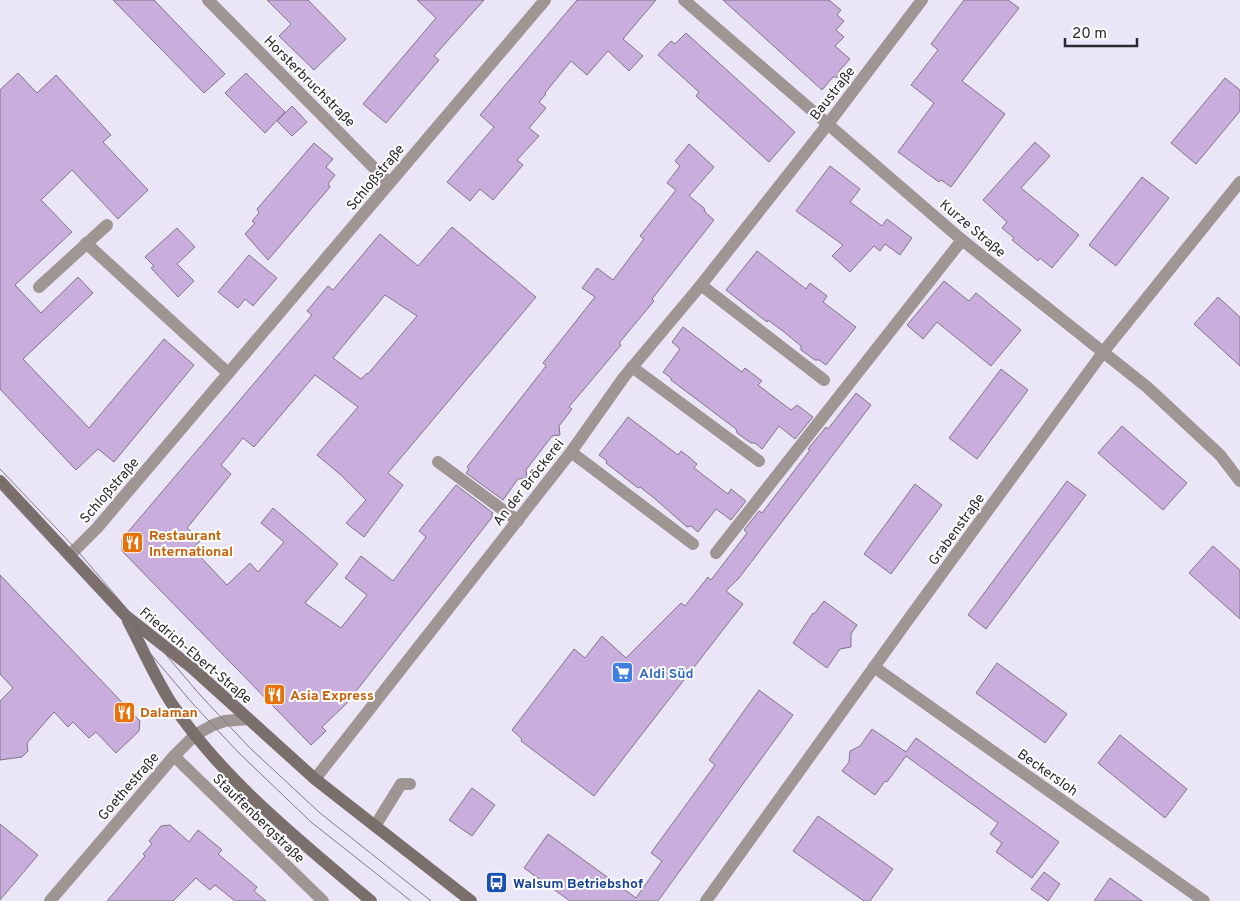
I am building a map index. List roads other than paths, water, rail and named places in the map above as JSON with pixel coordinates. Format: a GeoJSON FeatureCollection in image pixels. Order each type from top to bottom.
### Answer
{"type":"FeatureCollection","features":[{"type":"Feature","properties":{"kind":"main road"},"geometry":{"type":"LineString","coordinates":[[0,481],[126,616]]}},
{"type":"Feature","properties":{"kind":"main road","name":"Friedrich-Ebert-Straße"},"geometry":{"type":"LineString","coordinates":[[126,616],[191,667],[315,779],[471,901]]}},
{"type":"Feature","properties":{"kind":"main road","name":"Friedrich-Ebert-Straße"},"geometry":{"type":"LineString","coordinates":[[126,616],[171,702],[220,765],[263,807],[371,901]]}},
{"type":"Feature","properties":{"kind":"street","name":"Horsterbruchstraße"},"geometry":{"type":"LineString","coordinates":[[208,0],[389,183]]}},
{"type":"Feature","properties":{"kind":"street","name":"Schloßstraße"},"geometry":{"type":"LineString","coordinates":[[70,555],[97,528],[544,0]]}},
{"type":"Feature","properties":{"kind":"street","name":"Kurze Straße"},"geometry":{"type":"LineString","coordinates":[[684,0],[962,240],[1148,387],[1220,455],[1240,481]]}},
{"type":"Feature","properties":{"kind":"street","name":"Baustraße"},"geometry":{"type":"LineString","coordinates":[[764,203],[828,124],[922,0]]}},
{"type":"Feature","properties":{"kind":"street","name":"Grabenstraße"},"geometry":{"type":"LineString","coordinates":[[706,901],[874,666],[1104,351],[1240,182]]}},
{"type":"Feature","properties":{"kind":"street","name":"An der Bröckerei"},"geometry":{"type":"LineString","coordinates":[[315,779],[518,521],[571,452],[632,367],[701,285],[764,203]]}},
{"type":"Feature","properties":{"kind":"street"},"geometry":{"type":"LineString","coordinates":[[39,287],[107,225]]}},
{"type":"Feature","properties":{"kind":"street"},"geometry":{"type":"LineString","coordinates":[[716,553],[962,240]]}},
{"type":"Feature","properties":{"kind":"street"},"geometry":{"type":"LineString","coordinates":[[86,243],[228,373]]}},
{"type":"Feature","properties":{"kind":"street"},"geometry":{"type":"LineString","coordinates":[[701,285],[824,380]]}},
{"type":"Feature","properties":{"kind":"street"},"geometry":{"type":"LineString","coordinates":[[632,367],[759,461]]}},
{"type":"Feature","properties":{"kind":"street"},"geometry":{"type":"LineString","coordinates":[[571,452],[693,544]]}},
{"type":"Feature","properties":{"kind":"street"},"geometry":{"type":"LineString","coordinates":[[438,462],[518,521]]}},
{"type":"Feature","properties":{"kind":"street","name":"Beckersloh"},"geometry":{"type":"LineString","coordinates":[[874,666],[1204,901]]}},
{"type":"Feature","properties":{"kind":"street","name":"Goethestraße"},"geometry":{"type":"LineString","coordinates":[[50,901],[174,756],[195,735],[225,721],[248,719]]}},
{"type":"Feature","properties":{"kind":"street","name":"Stauffenbergstraße"},"geometry":{"type":"LineString","coordinates":[[174,756],[323,901]]}},
{"type":"Feature","properties":{"kind":"street"},"geometry":{"type":"LineString","coordinates":[[375,826],[401,784],[410,784]]}},
{"type":"Feature","properties":{"kind":"tram line"},"geometry":{"type":"LineString","coordinates":[[0,469],[76,549],[201,696],[250,748],[320,813],[431,901]]}},
{"type":"Feature","properties":{"kind":"tram line"},"geometry":{"type":"LineString","coordinates":[[0,488],[122,620],[193,704],[239,753],[311,822],[411,901]]}},
{"type":"Feature","properties":{"kind":"place","name":"Restaurant International"},"geometry":{"type":"Point","coordinates":[133,543]}},
{"type":"Feature","properties":{"kind":"place","name":"Aldi Süd"},"geometry":{"type":"Point","coordinates":[623,673]}},
{"type":"Feature","properties":{"kind":"place","name":"Asia Express"},"geometry":{"type":"Point","coordinates":[274,695]}},
{"type":"Feature","properties":{"kind":"place","name":"Dalaman"},"geometry":{"type":"Point","coordinates":[124,712]}},
{"type":"Feature","properties":{"kind":"place","name":"Walsum Betriebshof"},"geometry":{"type":"Point","coordinates":[497,883]}}]}
